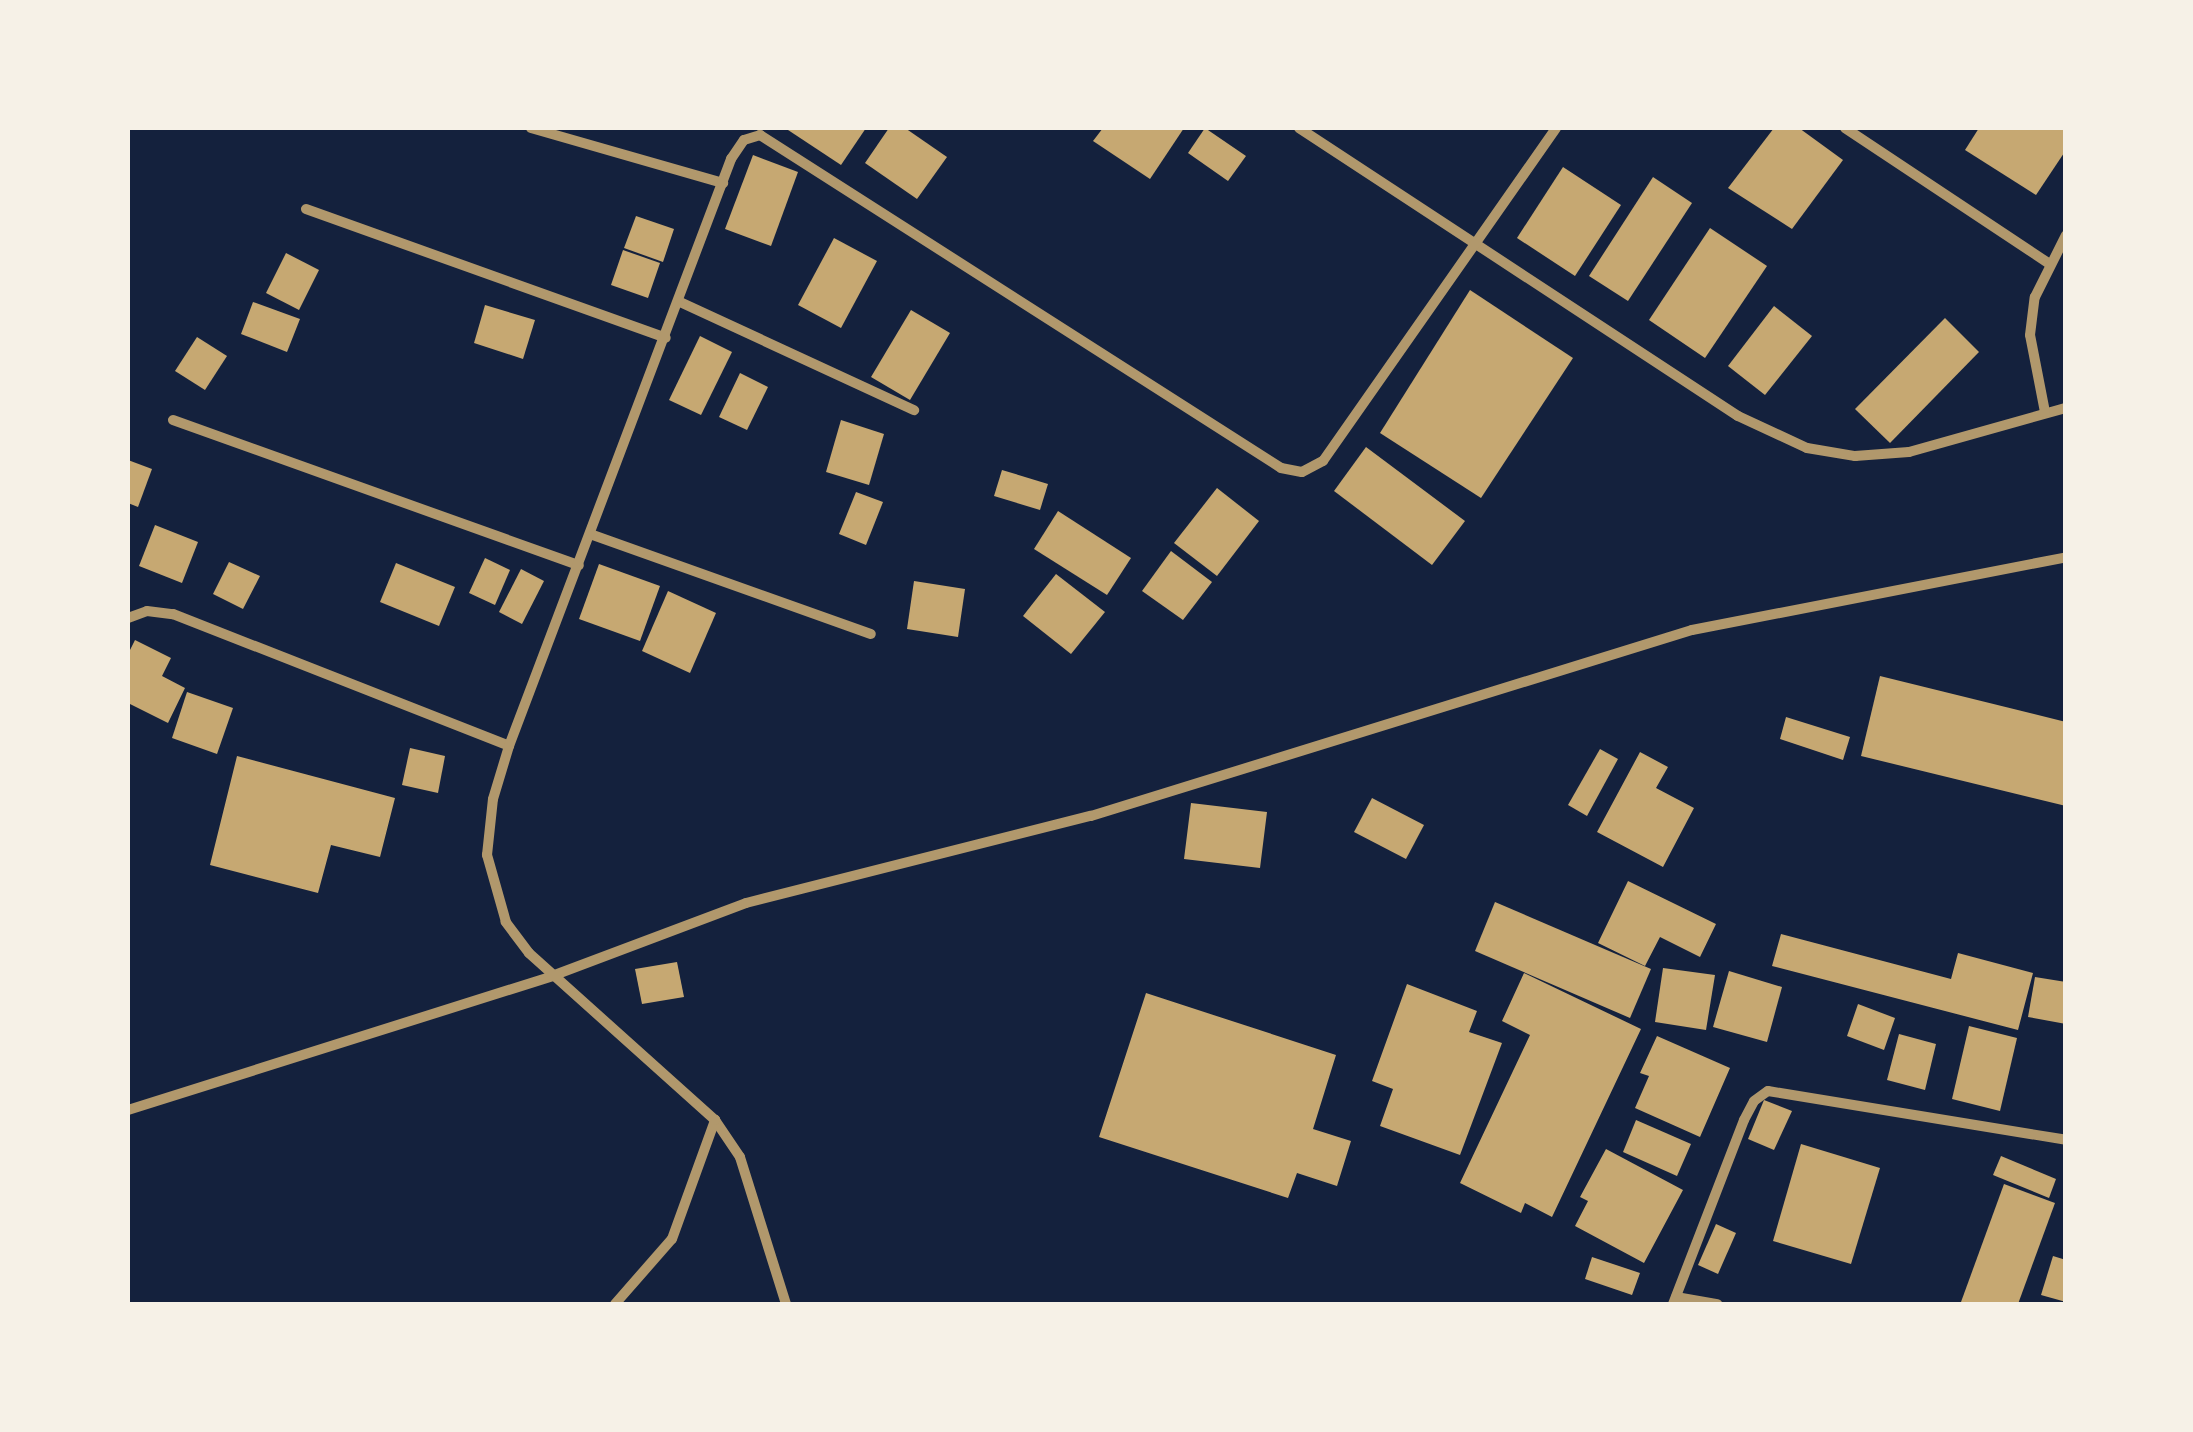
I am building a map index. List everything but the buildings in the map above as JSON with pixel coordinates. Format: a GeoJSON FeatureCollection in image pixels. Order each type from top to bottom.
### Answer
{"type":"FeatureCollection","features":[{"type":"Feature","properties":{"kind":"street"},"geometry":{"type":"LineString","coordinates":[[531,128],[723,183]]}},
{"type":"Feature","properties":{"kind":"street"},"geometry":{"type":"LineString","coordinates":[[1299,128],[1738,416],[1807,448],[1855,456],[1908,452],[2066,408]]}},
{"type":"Feature","properties":{"kind":"street"},"geometry":{"type":"LineString","coordinates":[[786,1304],[740,1157],[716,1120],[596,1010],[552,976],[506,922],[492,882],[488,831],[508,746],[723,183],[744,140],[760,136],[1281,468],[1302,472],[1323,461],[1556,128]]}},
{"type":"Feature","properties":{"kind":"street"},"geometry":{"type":"LineString","coordinates":[[1845,128],[2048,263]]}},
{"type":"Feature","properties":{"kind":"street"},"geometry":{"type":"LineString","coordinates":[[306,210],[666,338]]}},
{"type":"Feature","properties":{"kind":"street"},"geometry":{"type":"LineString","coordinates":[[2045,412],[2030,334],[2035,296],[2048,263],[2066,235]]}},
{"type":"Feature","properties":{"kind":"street"},"geometry":{"type":"LineString","coordinates":[[680,302],[914,410]]}},
{"type":"Feature","properties":{"kind":"street"},"geometry":{"type":"LineString","coordinates":[[173,420],[579,565]]}},
{"type":"Feature","properties":{"kind":"street"},"geometry":{"type":"LineString","coordinates":[[590,534],[871,634]]}},
{"type":"Feature","properties":{"kind":"street"},"geometry":{"type":"LineString","coordinates":[[128,1110],[552,976],[746,902],[1091,816],[1692,630],[2066,557]]}},
{"type":"Feature","properties":{"kind":"street"},"geometry":{"type":"LineString","coordinates":[[128,618],[147,611],[173,614],[508,746]]}},
{"type":"Feature","properties":{"kind":"street"},"geometry":{"type":"LineString","coordinates":[[1717,1304],[1674,1301],[1744,1120],[1754,1101],[1768,1091],[2066,1140]]}},
{"type":"Feature","properties":{"kind":"street"},"geometry":{"type":"LineString","coordinates":[[615,1304],[672,1238],[716,1120]]}}]}
